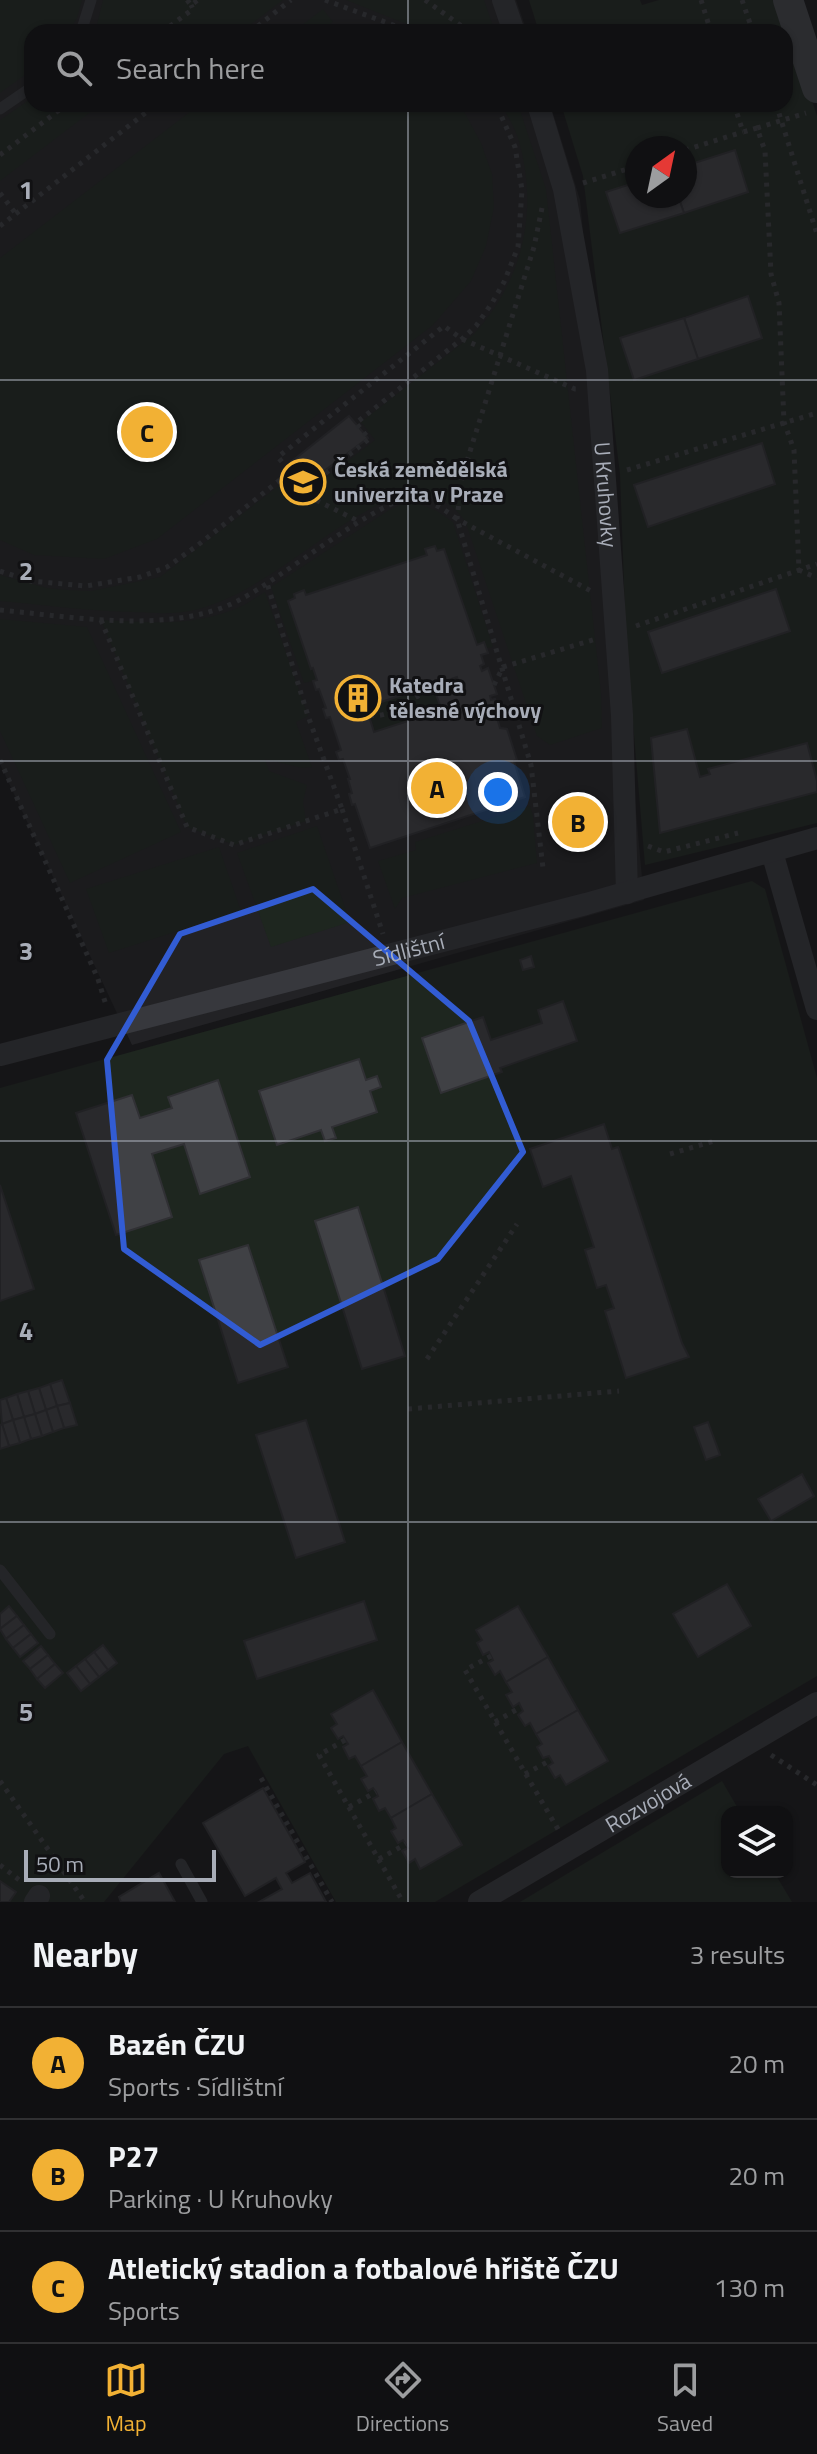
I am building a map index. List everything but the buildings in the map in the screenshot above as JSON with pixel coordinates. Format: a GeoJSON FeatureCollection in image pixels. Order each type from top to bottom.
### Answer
{"type":"FeatureCollection","features":[{"type":"Feature","properties":{"kind":"main road"},"geometry":{"type":"LineString","coordinates":[[788,0],[815,73]]}},
{"type":"Feature","properties":{"kind":"street"},"geometry":{"type":"LineString","coordinates":[[503,0],[511,24]]}},
{"type":"Feature","properties":{"kind":"street","name":"U Kruhovky"},"geometry":{"type":"LineString","coordinates":[[540,112],[564,189],[599,385],[622,715],[627,893]]}},
{"type":"Feature","properties":{"kind":"street","name":"Sídlištní"},"geometry":{"type":"LineString","coordinates":[[0,1055],[627,893],[817,838]]}},
{"type":"Feature","properties":{"kind":"street"},"geometry":{"type":"LineString","coordinates":[[772,852],[817,1009]]}},
{"type":"Feature","properties":{"kind":"street","name":"Rozvojová"},"geometry":{"type":"LineString","coordinates":[[479,1902],[817,1703]]}},
{"type":"Feature","properties":{"kind":"lane"},"geometry":{"type":"LineString","coordinates":[[84,24],[91,0]]}},
{"type":"Feature","properties":{"kind":"lane"},"geometry":{"type":"LineString","coordinates":[[0,109],[24,92]]}},
{"type":"Feature","properties":{"kind":"lane"},"geometry":{"type":"LineString","coordinates":[[0,1570],[50,1634]]}},
{"type":"Feature","properties":{"kind":"lane"},"geometry":{"type":"LineString","coordinates":[[181,1864],[202,1902]]}},
{"type":"Feature","properties":{"kind":"path"},"geometry":{"type":"LineString","coordinates":[[173,24],[193,9],[189,2],[198,0]]}},
{"type":"Feature","properties":{"kind":"path"},"geometry":{"type":"LineString","coordinates":[[260,24],[291,0]]}},
{"type":"Feature","properties":{"kind":"path"},"geometry":{"type":"LineString","coordinates":[[325,0],[390,24]]}},
{"type":"Feature","properties":{"kind":"path"},"geometry":{"type":"LineString","coordinates":[[425,0],[459,24]]}},
{"type":"Feature","properties":{"kind":"path"},"geometry":{"type":"LineString","coordinates":[[701,0],[708,24]]}},
{"type":"Feature","properties":{"kind":"path"},"geometry":{"type":"LineString","coordinates":[[742,0],[750,24]]}},
{"type":"Feature","properties":{"kind":"path"},"geometry":{"type":"LineString","coordinates":[[697,146],[817,109]]}},
{"type":"Feature","properties":{"kind":"path"},"geometry":{"type":"LineString","coordinates":[[0,155],[56,112]]}},
{"type":"Feature","properties":{"kind":"path"},"geometry":{"type":"LineString","coordinates":[[0,226],[147,112]]}},
{"type":"Feature","properties":{"kind":"path"},"geometry":{"type":"LineString","coordinates":[[302,492],[369,439],[356,423],[476,326],[504,282],[518,247],[522,190],[515,147],[500,112]]}},
{"type":"Feature","properties":{"kind":"path"},"geometry":{"type":"LineString","coordinates":[[737,112],[743,132]]}},
{"type":"Feature","properties":{"kind":"path"},"geometry":{"type":"LineString","coordinates":[[778,112],[817,234]]}},
{"type":"Feature","properties":{"kind":"path"},"geometry":{"type":"LineString","coordinates":[[757,128],[765,151],[771,274],[779,303],[784,422],[794,450],[799,570]]}},
{"type":"Feature","properties":{"kind":"path"},"geometry":{"type":"LineString","coordinates":[[543,868],[531,765],[457,519],[462,477],[534,247],[546,189],[564,189],[625,170]]}},
{"type":"Feature","properties":{"kind":"path"},"geometry":{"type":"LineString","coordinates":[[0,193],[16,214]]}},
{"type":"Feature","properties":{"kind":"path"},"geometry":{"type":"LineString","coordinates":[[0,571],[30,581],[86,586],[140,577],[167,567],[290,472],[278,457],[444,326],[462,339],[575,389],[599,385]]}},
{"type":"Feature","properties":{"kind":"path"},"geometry":{"type":"LineString","coordinates":[[605,477],[817,413]]}},
{"type":"Feature","properties":{"kind":"path"},"geometry":{"type":"LineString","coordinates":[[286,475],[302,492],[360,522]]}},
{"type":"Feature","properties":{"kind":"path"},"geometry":{"type":"LineString","coordinates":[[0,610],[101,620],[168,619],[197,615],[241,599],[360,522],[400,499],[415,498],[440,507],[613,603]]}},
{"type":"Feature","properties":{"kind":"path"},"geometry":{"type":"LineString","coordinates":[[494,685],[503,667],[615,633],[817,564]]}},
{"type":"Feature","properties":{"kind":"path"},"geometry":{"type":"LineString","coordinates":[[799,570],[817,578]]}},
{"type":"Feature","properties":{"kind":"path"},"geometry":{"type":"LineString","coordinates":[[267,583],[308,716],[389,954]]}},
{"type":"Feature","properties":{"kind":"path"},"geometry":{"type":"LineString","coordinates":[[101,620],[187,827],[234,845],[342,809]]}},
{"type":"Feature","properties":{"kind":"path"},"geometry":{"type":"LineString","coordinates":[[370,715],[376,717],[390,713],[424,693],[458,681]]}},
{"type":"Feature","properties":{"kind":"path"},"geometry":{"type":"LineString","coordinates":[[0,760],[98,979],[112,1025]]}},
{"type":"Feature","properties":{"kind":"path"},"geometry":{"type":"LineString","coordinates":[[640,839],[651,849],[664,852],[740,833]]}},
{"type":"Feature","properties":{"kind":"path"},"geometry":{"type":"LineString","coordinates":[[670,1154],[714,1141]]}},
{"type":"Feature","properties":{"kind":"path"},"geometry":{"type":"LineString","coordinates":[[427,1359],[517,1224]]}},
{"type":"Feature","properties":{"kind":"path"},"geometry":{"type":"LineString","coordinates":[[408,1409],[619,1391]]}},
{"type":"Feature","properties":{"kind":"path"},"geometry":{"type":"LineString","coordinates":[[491,1656],[465,1670],[561,1836]]}},
{"type":"Feature","properties":{"kind":"path"},"geometry":{"type":"LineString","coordinates":[[495,1722],[521,1707]]}},
{"type":"Feature","properties":{"kind":"path"},"geometry":{"type":"LineString","coordinates":[[345,1740],[319,1755],[403,1902]]}},
{"type":"Feature","properties":{"kind":"path"},"geometry":{"type":"LineString","coordinates":[[759,1763],[772,1755],[817,1785]]}},
{"type":"Feature","properties":{"kind":"path"},"geometry":{"type":"LineString","coordinates":[[525,1774],[551,1760]]}},
{"type":"Feature","properties":{"kind":"path"},"geometry":{"type":"LineString","coordinates":[[261,1778],[332,1902]]}},
{"type":"Feature","properties":{"kind":"path"},"geometry":{"type":"LineString","coordinates":[[0,1781],[85,1902]]}},
{"type":"Feature","properties":{"kind":"path"},"geometry":{"type":"LineString","coordinates":[[349,1807],[376,1792]]}},
{"type":"Feature","properties":{"kind":"path"},"geometry":{"type":"LineString","coordinates":[[379,1859],[406,1844]]}},
{"type":"Feature","properties":{"kind":"highlighted area"},"geometry":{"type":"Polygon","coordinates":[[[313,889],[469,1021],[523,1152],[438,1259],[260,1345],[124,1249],[107,1060],[180,934],[313,889]]]}},
{"type":"Feature","properties":{"kind":"shaded area","name":"Česká zemědělská univerzita v Praze"},"geometry":{"type":"Polygon","coordinates":[[[0,0],[516,0],[524,24],[24,24],[24,112],[552,112],[580,200],[644,900],[132,1045],[0,764],[0,0]]]}},
{"type":"Feature","properties":{"kind":"shaded area"},"geometry":{"type":"Polygon","coordinates":[[[0,0],[82,0],[74,24],[24,24],[24,76],[0,93],[0,0]]]}},
{"type":"Feature","properties":{"kind":"shaded area"},"geometry":{"type":"Polygon","coordinates":[[[103,0],[283,0],[252,24],[97,24],[103,0]]]}},
{"type":"Feature","properties":{"kind":"shaded area"},"geometry":{"type":"Polygon","coordinates":[[[346,0],[484,0],[492,24],[406,24],[346,0]]]}},
{"type":"Feature","properties":{"kind":"shaded area"},"geometry":{"type":"Polygon","coordinates":[[[529,0],[640,0],[642,5],[659,0],[779,0],[787,24],[536,24],[529,0]]]}},
{"type":"Feature","properties":{"kind":"shaded area"},"geometry":{"type":"Polygon","coordinates":[[[323,9],[333,22],[331,24],[303,24],[323,9]]]}},
{"type":"Feature","properties":{"kind":"shaded area"},"geometry":{"type":"Polygon","coordinates":[[[793,43],[817,116],[817,781],[807,743],[709,769],[710,774],[700,777],[687,729],[651,739],[660,833],[817,792],[817,823],[645,865],[626,640],[620,474],[583,176],[563,112],[793,112],[793,43]],[[748,296],[620,338],[633,379],[762,338],[748,296]],[[762,444],[634,485],[647,526],[775,484],[762,444]],[[776,590],[648,632],[662,673],[790,631],[776,590]]]}},
{"type":"Feature","properties":{"kind":"shaded area"},"geometry":{"type":"Polygon","coordinates":[[[24,104],[24,112],[91,112],[0,181],[0,120],[24,104]]]}},
{"type":"Feature","properties":{"kind":"shaded area"},"geometry":{"type":"Polygon","coordinates":[[[190,112],[464,112],[481,143],[492,174],[494,207],[486,246],[471,281],[433,325],[157,539],[104,559],[34,555],[0,540],[0,258],[190,112]]]}},
{"type":"Feature","properties":{"kind":"shaded area"},"geometry":{"type":"Polygon","coordinates":[[[505,112],[521,112],[546,189],[601,693],[602,728],[550,745],[537,736],[466,523],[455,509],[440,499],[422,494],[400,493],[392,496],[350,520],[245,590],[199,609],[150,613],[0,601],[0,575],[47,588],[91,591],[160,577],[289,478],[304,494],[375,440],[361,422],[474,334],[505,290],[523,242],[526,217],[524,165],[505,112]]]}},
{"type":"Feature","properties":{"kind":"shaded area"},"geometry":{"type":"Polygon","coordinates":[[[415,502],[453,522],[493,647],[486,648],[484,643],[477,645],[445,549],[437,551],[434,546],[425,549],[427,555],[306,595],[304,590],[294,594],[295,598],[288,601],[310,668],[313,668],[317,680],[304,683],[271,587],[389,510],[415,502]]]}},
{"type":"Feature","properties":{"kind":"shaded area"},"geometry":{"type":"Polygon","coordinates":[[[265,592],[308,716],[296,722],[312,767],[302,768],[265,759],[269,771],[307,785],[303,802],[306,821],[234,845],[187,827],[101,620],[156,622],[209,617],[244,605],[265,592]]]}},
{"type":"Feature","properties":{"kind":"shaded area"},"geometry":{"type":"Polygon","coordinates":[[[0,619],[87,627],[181,832],[70,883],[0,731],[0,619]]]}},
{"type":"Feature","properties":{"kind":"shaded area"},"geometry":{"type":"Polygon","coordinates":[[[457,677],[459,684],[436,692],[442,710],[375,732],[367,707],[457,677]]]}},
{"type":"Feature","properties":{"kind":"shaded area"},"geometry":{"type":"Polygon","coordinates":[[[530,806],[537,863],[402,898],[395,909],[378,861],[416,850],[415,842],[530,806]]]}},
{"type":"Feature","properties":{"kind":"shaded area"},"geometry":{"type":"Polygon","coordinates":[[[317,826],[350,922],[271,947],[237,853],[317,826]]]}},
{"type":"Feature","properties":{"kind":"shaded area"},"geometry":{"type":"Polygon","coordinates":[[[219,847],[241,911],[109,953],[86,889],[219,847]]]}},
{"type":"Feature","properties":{"kind":"shaded area"},"geometry":{"type":"Polygon","coordinates":[[[752,881],[765,889],[817,1078],[817,1676],[435,1902],[336,1902],[248,1746],[224,1754],[104,1902],[0,1902],[0,1088],[752,881]]]}},
{"type":"Feature","properties":{"kind":"shaded area"},"geometry":{"type":"Polygon","coordinates":[[[722,1781],[737,1806],[721,1806],[721,1878],[778,1878],[792,1902],[520,1902],[722,1781]]]}},
{"type":"Feature","properties":{"kind":"place","name":"Atletický stadion a fotbalové hřiště ČZU"},"geometry":{"type":"Point","coordinates":[147,432]}},
{"type":"Feature","properties":{"kind":"place","name":"Česká zemědělská univerzita v Praze"},"geometry":{"type":"Point","coordinates":[303,482]}},
{"type":"Feature","properties":{"kind":"place","name":"Katedra tělesné výchovy"},"geometry":{"type":"Point","coordinates":[358,698]}},
{"type":"Feature","properties":{"kind":"place","name":"Bazén ČZU"},"geometry":{"type":"Point","coordinates":[437,788]}},
{"type":"Feature","properties":{"kind":"place","name":"P27"},"geometry":{"type":"Point","coordinates":[578,822]}}]}
